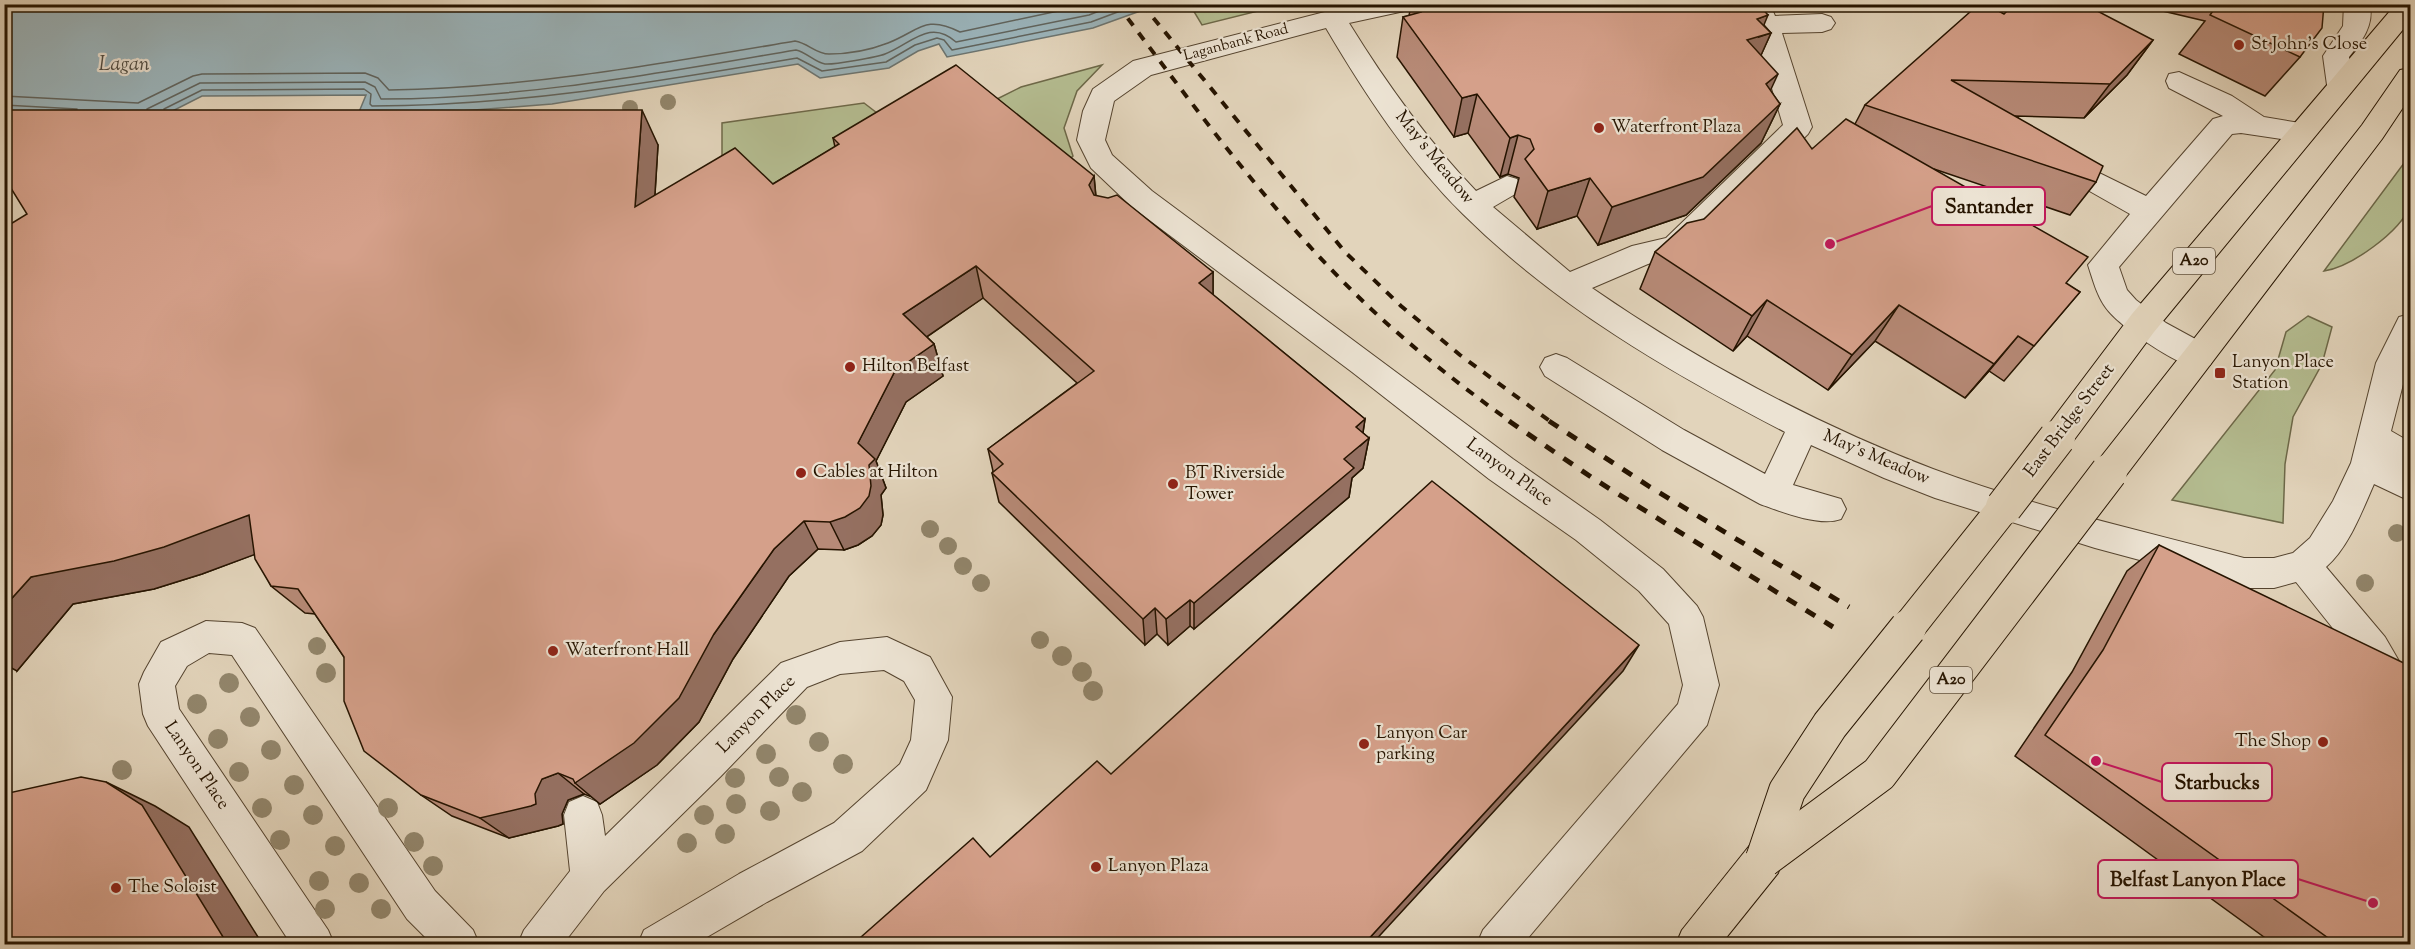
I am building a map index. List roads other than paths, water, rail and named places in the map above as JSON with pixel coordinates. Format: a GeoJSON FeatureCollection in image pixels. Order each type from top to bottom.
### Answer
{"type":"FeatureCollection","features":[{"type":"Feature","properties":{"kind":"main road","name":"East Bridge Street"},"geometry":{"type":"LineString","coordinates":[[1764,859],[1787,791],[1830,725],[2057,438],[2143,323],[2410,5]]}},
{"type":"Feature","properties":{"kind":"main road","name":"East Bridge Street"},"geometry":{"type":"LineString","coordinates":[[1696,945],[1764,859],[1879,774],[2372,132],[2410,77]]}},
{"type":"Feature","properties":{"kind":"street","name":"Laganbank Road"},"geometry":{"type":"LineString","coordinates":[[1142,68],[1334,18],[1400,4]]}},
{"type":"Feature","properties":{"kind":"street"},"geometry":{"type":"LineString","coordinates":[[2341,85],[2336,56],[2356,30],[2361,17],[2357,4]]}},
{"type":"Feature","properties":{"kind":"street"},"geometry":{"type":"LineString","coordinates":[[1567,286],[1642,254],[1675,247],[1798,127],[1762,15],[1822,23]]}},
{"type":"Feature","properties":{"kind":"street","name":"May's Meadow"},"geometry":{"type":"LineString","coordinates":[[1334,18],[1373,80],[1421,147],[1472,206],[1525,254],[1634,334],[1803,427],[1944,487],[2049,521],[2244,573],[2274,573],[2303,565],[2322,549],[2346,510],[2401,367],[2410,326]]}},
{"type":"Feature","properties":{"kind":"street","name":"Lanyon Place"},"geometry":{"type":"LineString","coordinates":[[1142,68],[1103,96],[1090,140],[1130,207],[1363,363],[1501,469],[1588,530],[1651,580],[1685,617],[1701,685],[1694,713],[1497,945]]}},
{"type":"Feature","properties":{"kind":"street"},"geometry":{"type":"LineString","coordinates":[[2179,81],[2222,103],[2257,125]]}},
{"type":"Feature","properties":{"kind":"street"},"geometry":{"type":"LineString","coordinates":[[2199,356],[2143,323],[2118,300],[2103,265],[2223,126],[2241,123],[2302,132]]}},
{"type":"Feature","properties":{"kind":"street"},"geometry":{"type":"LineString","coordinates":[[2087,177],[2150,211]]}},
{"type":"Feature","properties":{"kind":"street"},"geometry":{"type":"LineString","coordinates":[[1472,206],[1507,186]]}},
{"type":"Feature","properties":{"kind":"street"},"geometry":{"type":"LineString","coordinates":[[1556,368],[1673,440],[1772,494],[1830,509]]}},
{"type":"Feature","properties":{"kind":"street"},"geometry":{"type":"LineString","coordinates":[[1772,494],[1803,427]]}},
{"type":"Feature","properties":{"kind":"street"},"geometry":{"type":"LineString","coordinates":[[2370,450],[2410,458]]}},
{"type":"Feature","properties":{"kind":"street"},"geometry":{"type":"LineString","coordinates":[[2370,450],[2410,472]]}},
{"type":"Feature","properties":{"kind":"street"},"geometry":{"type":"LineString","coordinates":[[2370,450],[2410,487]]}},
{"type":"Feature","properties":{"kind":"street"},"geometry":{"type":"LineString","coordinates":[[2303,565],[2372,649],[2410,712]]}},
{"type":"Feature","properties":{"kind":"street","name":"Lanyon Place"},"geometry":{"type":"LineString","coordinates":[[314,945],[161,714],[156,684],[174,654],[206,637],[242,639],[421,904],[459,945]]}},
{"type":"Feature","properties":{"kind":"street","name":"Lanyon Place"},"geometry":{"type":"LineString","coordinates":[[538,945],[590,877],[708,763],[794,675],[840,658],[887,653],[917,669],[934,697],[929,740],[913,777],[848,837],[753,888],[658,945]]}},
{"type":"Feature","properties":{"kind":"street"},"geometry":{"type":"LineString","coordinates":[[583,815],[590,877]]}},
{"type":"Feature","properties":{"kind":"water","name":"Lagan"},"geometry":{"type":"Polygon","coordinates":[[[4,5],[1157,5],[1093,28],[947,57],[939,44],[918,51],[889,68],[820,78],[798,64],[552,104],[435,113],[359,112],[366,95],[202,96],[143,126],[5,118],[4,5]]]}},
{"type":"Feature","properties":{"kind":"railway"},"geometry":{"type":"LineString","coordinates":[[1117,4],[1237,161],[1301,237],[1370,308],[1421,353],[1511,422]]}},
{"type":"Feature","properties":{"kind":"railway"},"geometry":{"type":"LineString","coordinates":[[1142,4],[1345,252],[1401,306],[1460,355],[1551,422]]}},
{"type":"Feature","properties":{"kind":"railway"},"geometry":{"type":"LineString","coordinates":[[1509,421],[1594,479],[1833,627]]}},
{"type":"Feature","properties":{"kind":"railway"},"geometry":{"type":"LineString","coordinates":[[1549,421],[1650,487],[1849,607]]}},
{"type":"Feature","properties":{"kind":"place","name":"St John's Close"},"geometry":{"type":"Point","coordinates":[2239,45]}},
{"type":"Feature","properties":{"kind":"place","name":"Waterfront Plaza"},"geometry":{"type":"Point","coordinates":[1599,128]}},
{"type":"Feature","properties":{"kind":"place","name":"Santander"},"geometry":{"type":"Point","coordinates":[1830,244]}},
{"type":"Feature","properties":{"kind":"place","name":"Hilton Belfast"},"geometry":{"type":"Point","coordinates":[850,367]}},
{"type":"Feature","properties":{"kind":"place","name":"Lanyon Place Station"},"geometry":{"type":"Point","coordinates":[2220,373]}},
{"type":"Feature","properties":{"kind":"place","name":"Cables at Hilton"},"geometry":{"type":"Point","coordinates":[801,473]}},
{"type":"Feature","properties":{"kind":"place","name":"BT Riverside Tower"},"geometry":{"type":"Point","coordinates":[1173,484]}},
{"type":"Feature","properties":{"kind":"place","name":"Waterfront Hall"},"geometry":{"type":"Point","coordinates":[553,651]}},
{"type":"Feature","properties":{"kind":"place","name":"The Shop"},"geometry":{"type":"Point","coordinates":[2323,742]}},
{"type":"Feature","properties":{"kind":"place","name":"Lanyon Car parking"},"geometry":{"type":"Point","coordinates":[1364,744]}},
{"type":"Feature","properties":{"kind":"place","name":"Starbucks"},"geometry":{"type":"Point","coordinates":[2096,761]}},
{"type":"Feature","properties":{"kind":"place","name":"Lanyon Plaza"},"geometry":{"type":"Point","coordinates":[1096,867]}},
{"type":"Feature","properties":{"kind":"place","name":"The Soloist"},"geometry":{"type":"Point","coordinates":[116,888]}},
{"type":"Feature","properties":{"kind":"place","name":"Belfast Lanyon Place"},"geometry":{"type":"Point","coordinates":[2373,903]}}]}
